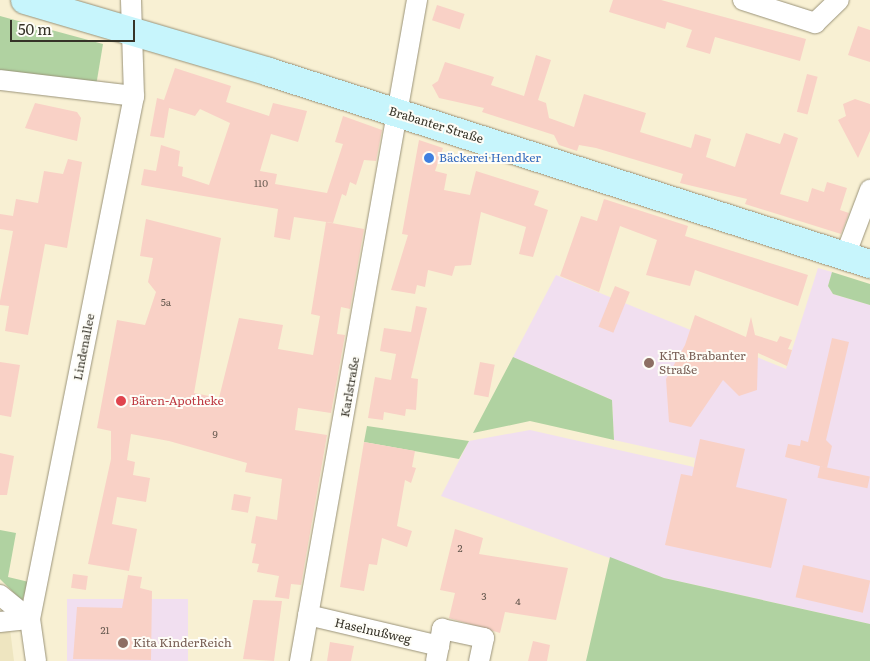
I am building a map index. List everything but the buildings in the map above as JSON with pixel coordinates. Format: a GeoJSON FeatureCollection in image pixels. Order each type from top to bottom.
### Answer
{"type":"FeatureCollection","features":[{"type":"Feature","properties":{"kind":"main road","name":"Brabanter Straße"},"geometry":{"type":"LineString","coordinates":[[25,0],[399,113],[858,260]]}},
{"type":"Feature","properties":{"kind":"street","name":"Lindenallee"},"geometry":{"type":"LineString","coordinates":[[36,661],[30,619],[134,96],[134,32],[131,0]]}},
{"type":"Feature","properties":{"kind":"street","name":"Karlstraße"},"geometry":{"type":"LineString","coordinates":[[300,661],[399,113],[417,0]]}},
{"type":"Feature","properties":{"kind":"street"},"geometry":{"type":"LineString","coordinates":[[743,0],[815,23],[839,0]]}},
{"type":"Feature","properties":{"kind":"street"},"geometry":{"type":"LineString","coordinates":[[0,80],[134,96]]}},
{"type":"Feature","properties":{"kind":"street","name":"Brabanter Straße"},"geometry":{"type":"LineString","coordinates":[[858,260],[870,190]]}},
{"type":"Feature","properties":{"kind":"street"},"geometry":{"type":"LineString","coordinates":[[0,595],[30,619]]}},
{"type":"Feature","properties":{"kind":"street","name":"Haselnußweg"},"geometry":{"type":"LineString","coordinates":[[308,615],[438,654],[442,629],[484,638],[479,661]]}},
{"type":"Feature","properties":{"kind":"street"},"geometry":{"type":"LineString","coordinates":[[0,622],[30,619]]}},
{"type":"Feature","properties":{"kind":"shaded area"},"geometry":{"type":"Polygon","coordinates":[[[818,268],[832,272],[828,286],[833,294],[870,305],[870,624],[664,578],[441,496],[469,441],[530,430],[694,467],[695,458],[614,440],[612,400],[513,357],[556,275],[786,369],[818,268]]]}},
{"type":"Feature","properties":{"kind":"shaded area","name":"Kita KinderReich"},"geometry":{"type":"Polygon","coordinates":[[[67,599],[188,599],[188,661],[67,661],[67,599]]]}},
{"type":"Feature","properties":{"kind":"shaded area"},"geometry":{"type":"Polygon","coordinates":[[[10,629],[14,661],[0,661],[0,630],[10,629]]]}},
{"type":"Feature","properties":{"kind":"green space"},"geometry":{"type":"Polygon","coordinates":[[[0,16],[103,44],[96,86],[0,71],[0,16]]]}},
{"type":"Feature","properties":{"kind":"green space"},"geometry":{"type":"Polygon","coordinates":[[[832,272],[870,284],[870,305],[833,294],[828,286],[832,272]]]}},
{"type":"Feature","properties":{"kind":"green space"},"geometry":{"type":"Polygon","coordinates":[[[513,357],[612,400],[614,440],[530,421],[473,433],[513,357]]]}},
{"type":"Feature","properties":{"kind":"green space"},"geometry":{"type":"Polygon","coordinates":[[[367,426],[469,441],[459,459],[364,442],[367,426]]]}},
{"type":"Feature","properties":{"kind":"green space"},"geometry":{"type":"Polygon","coordinates":[[[0,530],[16,533],[8,577],[29,582],[22,601],[0,579],[0,530]]]}},
{"type":"Feature","properties":{"kind":"green space"},"geometry":{"type":"Polygon","coordinates":[[[610,557],[664,578],[870,624],[870,661],[586,661],[610,557]]]}},
{"type":"Feature","properties":{"kind":"place","name":"Bäckerei Hendker"},"geometry":{"type":"Point","coordinates":[429,158]}},
{"type":"Feature","properties":{"kind":"place","name":"KiTa Brabanter Straße"},"geometry":{"type":"Point","coordinates":[649,363]}},
{"type":"Feature","properties":{"kind":"place","name":"Bären-Apotheke"},"geometry":{"type":"Point","coordinates":[121,401]}},
{"type":"Feature","properties":{"kind":"place","name":"Kita KinderReich"},"geometry":{"type":"Point","coordinates":[123,643]}}]}
